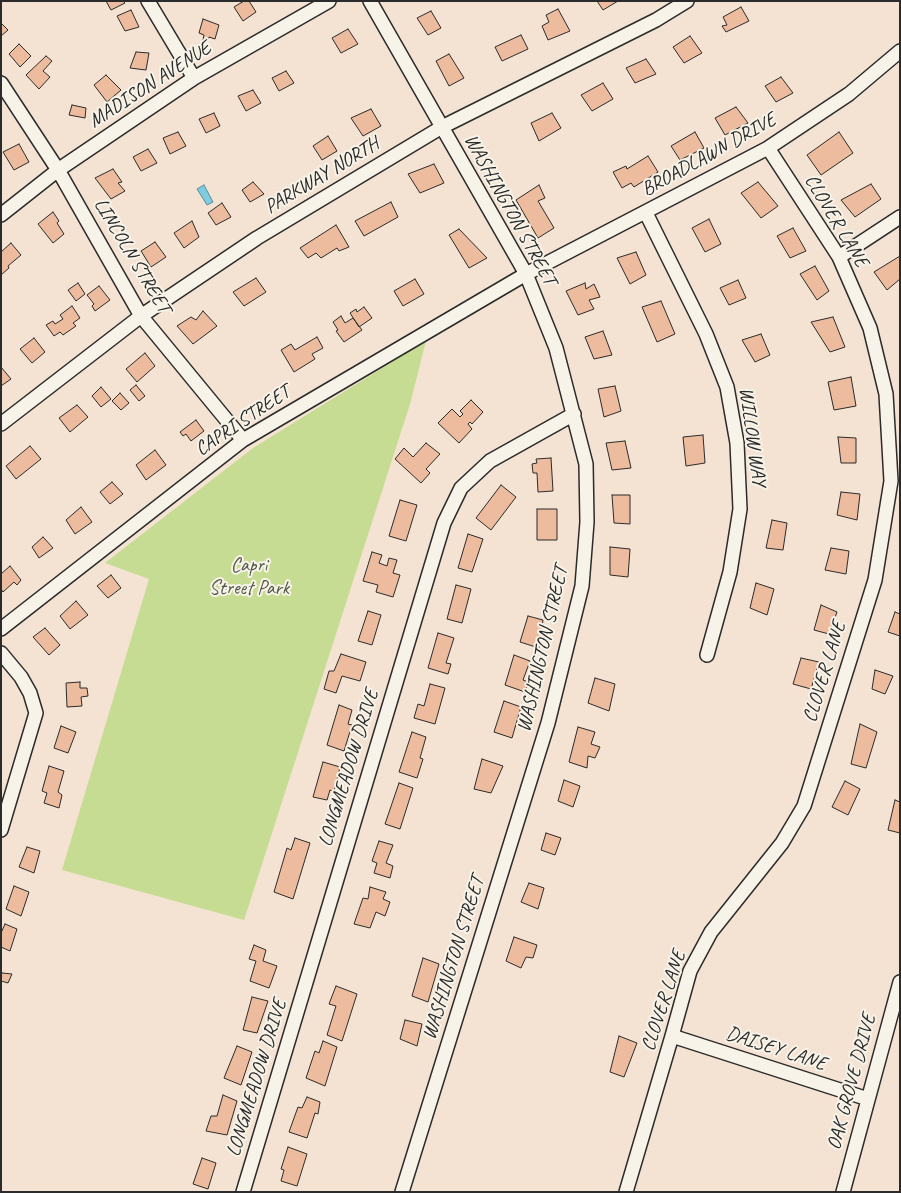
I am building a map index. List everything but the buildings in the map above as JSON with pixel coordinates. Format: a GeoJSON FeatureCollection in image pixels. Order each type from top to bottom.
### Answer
{"type":"FeatureCollection","features":[{"type":"Feature","properties":{"kind":"street"},"geometry":{"type":"LineString","coordinates":[[148,1],[194,78]]}},
{"type":"Feature","properties":{"kind":"street","name":"MADISON AVENUE"},"geometry":{"type":"LineString","coordinates":[[1,215],[58,170],[194,78],[329,1]]}},
{"type":"Feature","properties":{"kind":"street","name":"WASHINGTON STREET"},"geometry":{"type":"LineString","coordinates":[[370,1],[526,274],[556,348],[586,464],[587,522],[582,586],[548,723],[402,1192]]}},
{"type":"Feature","properties":{"kind":"street","name":"PARKWAY NORTH"},"geometry":{"type":"LineString","coordinates":[[1,424],[141,316],[257,238],[442,127],[656,20],[687,1]]}},
{"type":"Feature","properties":{"kind":"street","name":"BROADLAWN DRIVE"},"geometry":{"type":"LineString","coordinates":[[526,274],[646,213],[768,148],[849,94],[900,51]]}},
{"type":"Feature","properties":{"kind":"street","name":"LINCOLN STREET"},"geometry":{"type":"LineString","coordinates":[[1,83],[58,170],[141,316],[243,440]]}},
{"type":"Feature","properties":{"kind":"street","name":"CLOVER LANE"},"geometry":{"type":"LineString","coordinates":[[626,1192],[690,971],[711,932],[782,843],[804,806],[875,580],[891,481],[886,394],[870,328],[839,257],[768,148]]}},
{"type":"Feature","properties":{"kind":"street","name":"WILLOW WAY"},"geometry":{"type":"LineString","coordinates":[[646,213],[706,334],[727,387],[737,443],[740,509],[730,572],[706,655]]}},
{"type":"Feature","properties":{"kind":"street"},"geometry":{"type":"LineString","coordinates":[[839,257],[900,217]]}},
{"type":"Feature","properties":{"kind":"street","name":"CAPRI STREET"},"geometry":{"type":"LineString","coordinates":[[1,629],[243,440],[526,274]]}},
{"type":"Feature","properties":{"kind":"street","name":"LONGMEADOW DRIVE"},"geometry":{"type":"LineString","coordinates":[[244,1192],[444,523],[461,488],[490,461],[574,414]]}},
{"type":"Feature","properties":{"kind":"street"},"geometry":{"type":"LineString","coordinates":[[1,653],[21,677],[30,693],[36,713],[1,830]]}},
{"type":"Feature","properties":{"kind":"street","name":"OAK GROVE DRIVE"},"geometry":{"type":"LineString","coordinates":[[843,1192],[900,982]]}},
{"type":"Feature","properties":{"kind":"street","name":"DAISEY LANE"},"geometry":{"type":"LineString","coordinates":[[672,1036],[868,1099]]}},
{"type":"Feature","properties":{"kind":"green space","name":"Capri Street Park"},"geometry":{"type":"Polygon","coordinates":[[[426,341],[410,404],[244,920],[62,870],[149,579],[105,563],[253,448],[426,341]]]}},
{"type":"Feature","properties":{"kind":"water"},"geometry":{"type":"Polygon","coordinates":[[[204,185],[213,202],[207,205],[197,189],[204,185]]]}}]}
